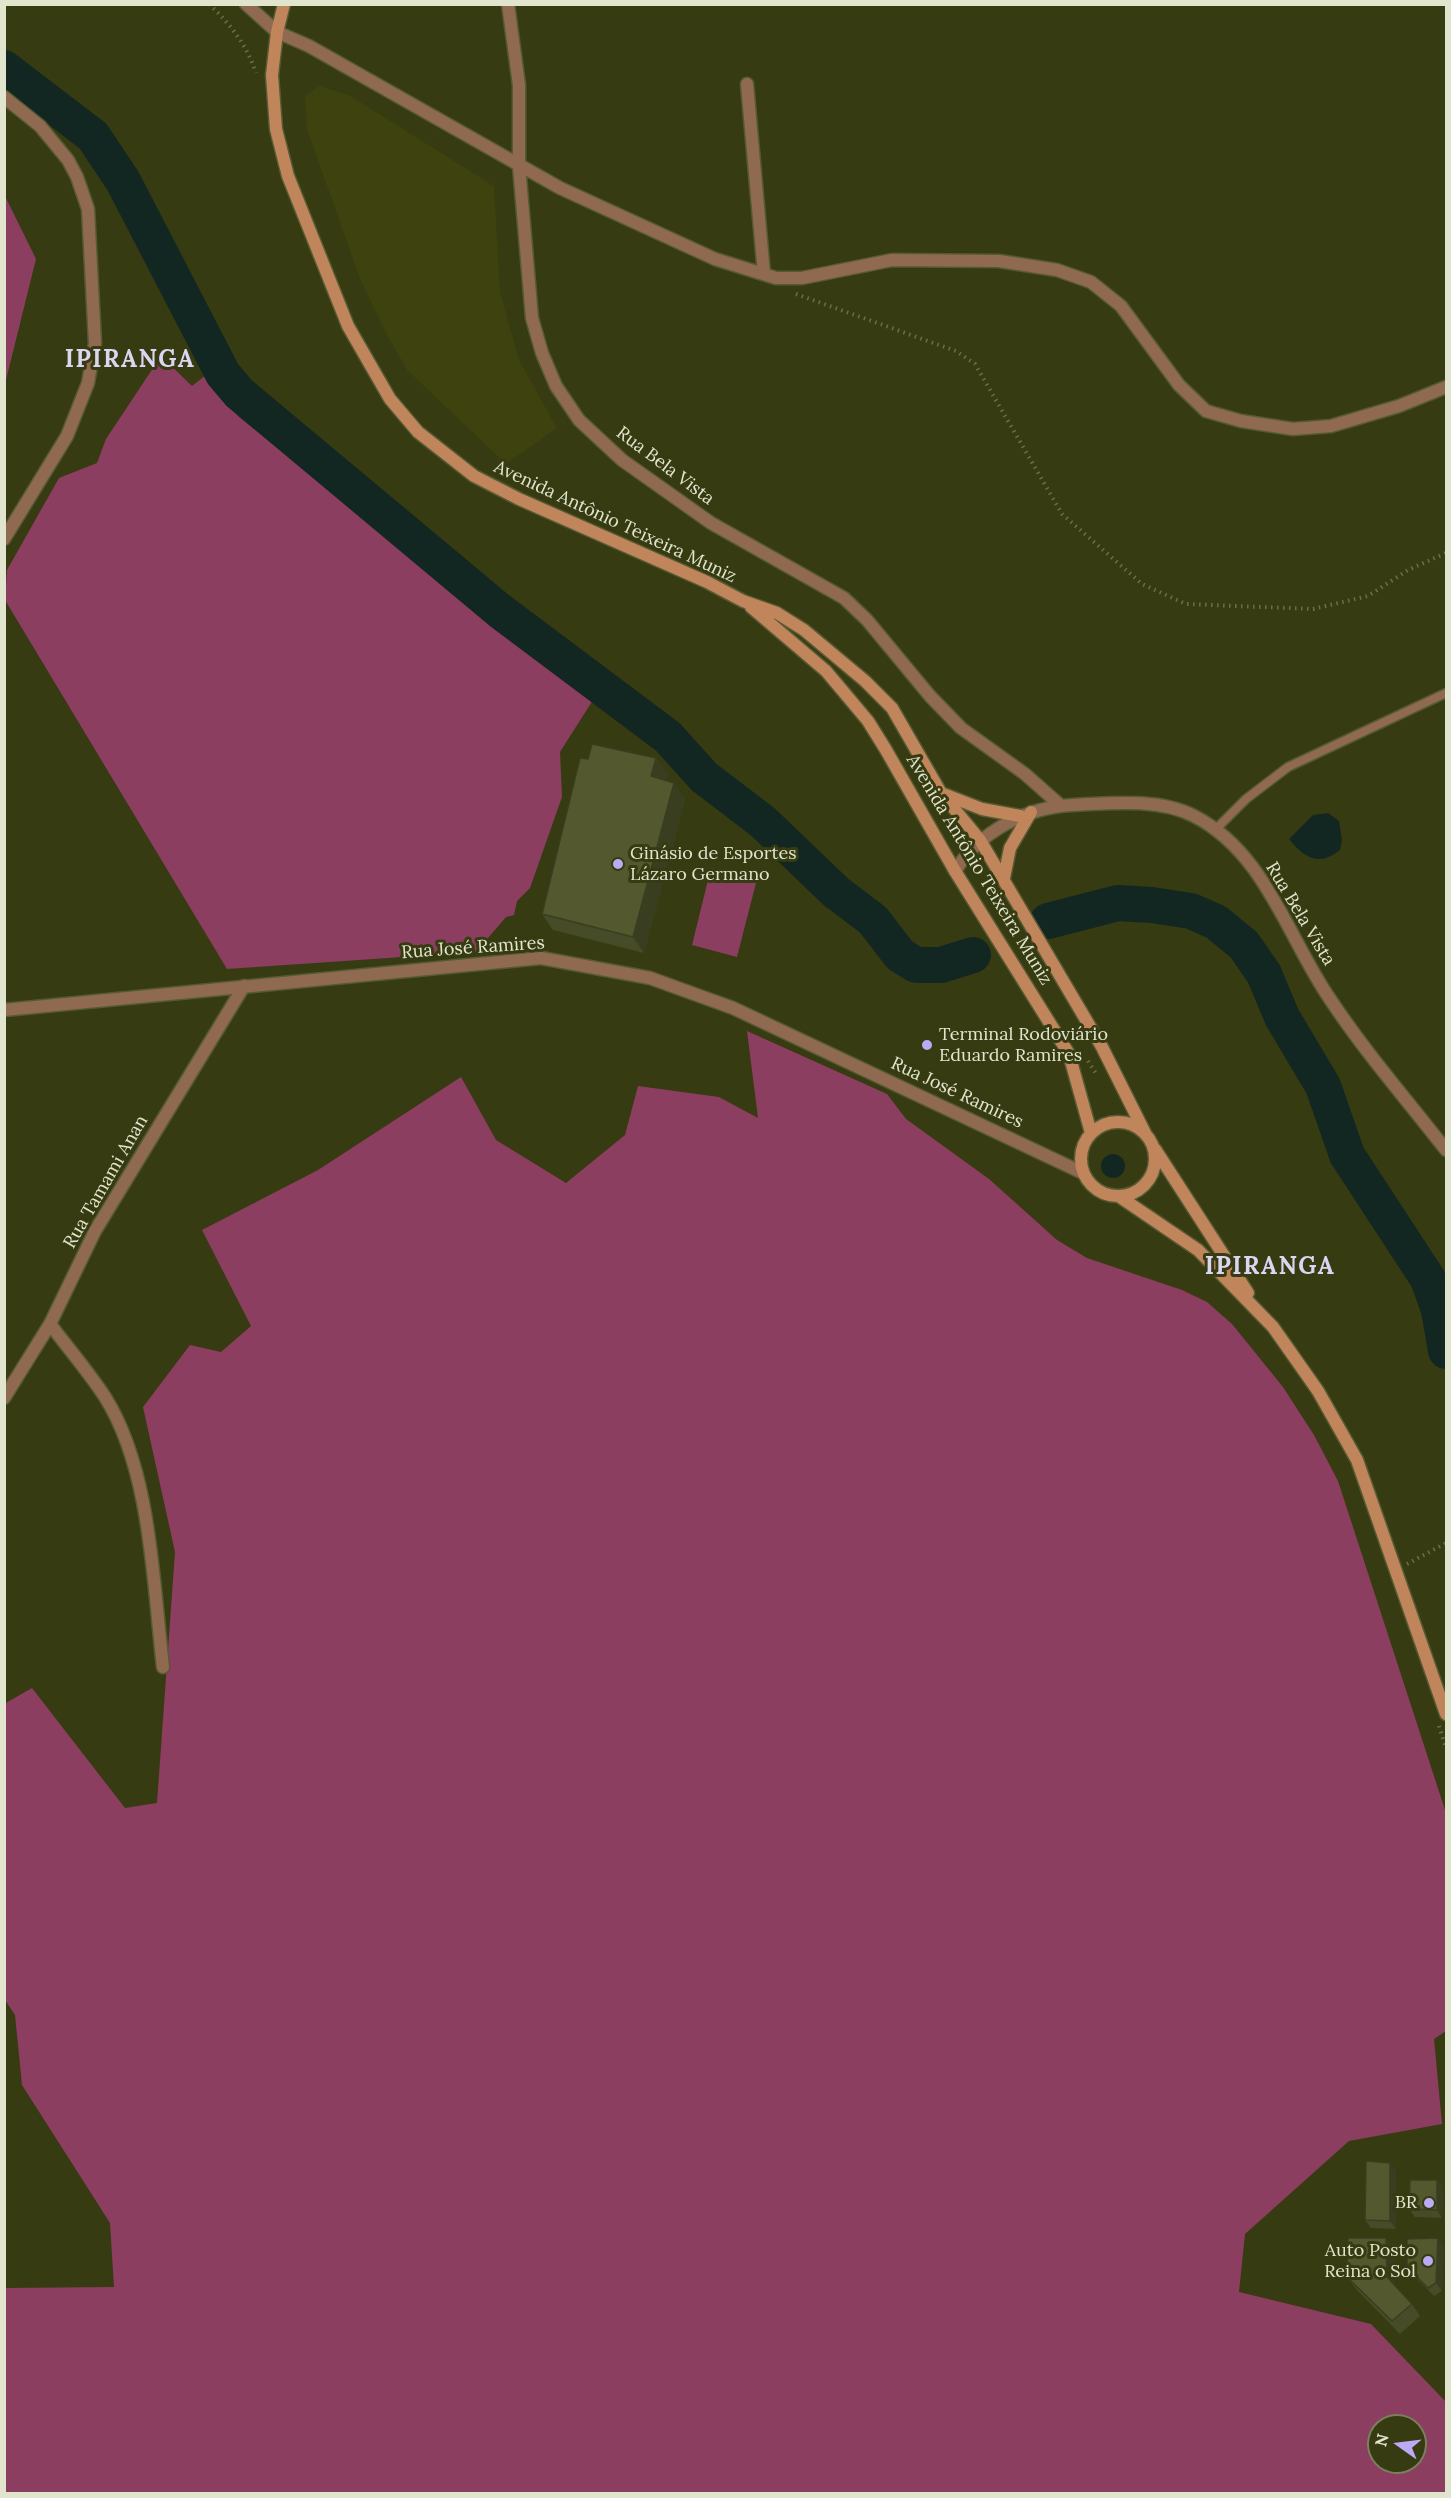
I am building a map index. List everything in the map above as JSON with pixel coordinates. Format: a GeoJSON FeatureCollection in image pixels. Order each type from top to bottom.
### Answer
{"type":"FeatureCollection","features":[{"type":"Feature","properties":{"kind":"main road","name":"Avenida Antônio Teixeira Muniz"},"geometry":{"type":"LineString","coordinates":[[284,4],[277,32],[272,75],[276,129],[288,176],[348,326],[390,399],[418,432],[474,476],[519,500],[707,582],[743,601],[777,613],[804,630],[865,681],[892,708],[941,793],[980,840],[1004,878],[1102,1047],[1154,1148],[1263,1317],[1318,1391],[1340,1426],[1357,1460],[1395,1569],[1441,1715]]}},
{"type":"Feature","properties":{"kind":"main road","name":"Avenida Antônio Teixeira Muniz"},"geometry":{"type":"LineString","coordinates":[[743,601],[826,671],[868,722],[956,871],[1069,1054],[1091,1133]]}},
{"type":"Feature","properties":{"kind":"main road"},"geometry":{"type":"LineString","coordinates":[[941,793],[982,809],[1025,814],[1010,848],[1004,878]]}},
{"type":"Feature","properties":{"kind":"main road"},"geometry":{"type":"LineString","coordinates":[[1083,1173],[1081,1154],[1091,1133],[1104,1124],[1118,1122],[1131,1124],[1145,1133]]}},
{"type":"Feature","properties":{"kind":"main road"},"geometry":{"type":"LineString","coordinates":[[1120,1197],[1133,1194],[1145,1186],[1154,1170],[1154,1148]]}},
{"type":"Feature","properties":{"kind":"main road","name":"Avenida Antônio Teixeira Muniz"},"geometry":{"type":"LineString","coordinates":[[1083,1173],[1086,1180],[1096,1188],[1120,1197],[1198,1250],[1263,1317]]}},
{"type":"Feature","properties":{"kind":"street"},"geometry":{"type":"LineString","coordinates":[[246,4],[277,32],[309,46],[519,166],[614,214],[715,259],[770,276],[802,278],[892,260],[999,261],[1057,270],[1091,282],[1121,306],[1179,385],[1206,411],[1241,421],[1293,429],[1331,426],[1399,406],[1446,387]]}},
{"type":"Feature","properties":{"kind":"street","name":"Rua Bela Vista"},"geometry":{"type":"LineString","coordinates":[[508,4],[519,85],[519,166],[532,318],[542,353],[556,386],[579,420],[622,460],[711,523],[844,598],[867,620],[961,728],[1025,774],[1060,805]]}},
{"type":"Feature","properties":{"kind":"street"},"geometry":{"type":"LineString","coordinates":[[747,84],[770,276]]}},
{"type":"Feature","properties":{"kind":"street"},"geometry":{"type":"LineString","coordinates":[[4,97],[40,126],[68,160],[77,177],[88,209],[95,343],[88,383],[67,436],[4,539]]}},
{"type":"Feature","properties":{"kind":"street","name":"Rua Bela Vista"},"geometry":{"type":"LineString","coordinates":[[980,840],[1025,814],[1060,805],[1114,803],[1160,806],[1192,815],[1216,829],[1242,855],[1276,902],[1329,998],[1446,1150]]}},
{"type":"Feature","properties":{"kind":"street"},"geometry":{"type":"LineString","coordinates":[[956,871],[980,840]]}},
{"type":"Feature","properties":{"kind":"street","name":"Rua José Ramires"},"geometry":{"type":"LineString","coordinates":[[4,1010],[541,958],[650,978],[733,1008],[1083,1173]]}},
{"type":"Feature","properties":{"kind":"street","name":"Rua Tamami Anan"},"geometry":{"type":"LineString","coordinates":[[4,1398],[50,1324],[95,1231],[244,986]]}},
{"type":"Feature","properties":{"kind":"street"},"geometry":{"type":"LineString","coordinates":[[50,1324],[105,1397],[136,1473],[145,1514],[163,1667]]}},
{"type":"Feature","properties":{"kind":"lane"},"geometry":{"type":"LineString","coordinates":[[1216,829],[1246,799],[1288,767],[1446,693]]}},
{"type":"Feature","properties":{"kind":"path"},"geometry":{"type":"LineString","coordinates":[[209,4],[225,19],[247,49],[258,83]]}},
{"type":"Feature","properties":{"kind":"path"},"geometry":{"type":"LineString","coordinates":[[770,276],[783,289],[956,351],[975,364],[1062,514],[1142,584],[1186,604],[1313,609],[1368,596],[1408,570],[1446,553]]}},
{"type":"Feature","properties":{"kind":"path"},"geometry":{"type":"LineString","coordinates":[[1086,1059],[1098,1078]]}},
{"type":"Feature","properties":{"kind":"path"},"geometry":{"type":"LineString","coordinates":[[1395,1569],[1446,1543]]}},
{"type":"Feature","properties":{"kind":"path"},"geometry":{"type":"LineString","coordinates":[[1441,1715],[1446,1748]]}},
{"type":"Feature","properties":{"kind":"shaded area"},"geometry":{"type":"Polygon","coordinates":[[[319,86],[349,95],[494,186],[500,292],[519,360],[557,428],[506,464],[407,370],[386,333],[360,279],[307,129],[305,97],[319,86]]]}},
{"type":"Feature","properties":{"kind":"shaded area"},"geometry":{"type":"Polygon","coordinates":[[[5,196],[36,259],[5,384],[5,196]]]}},
{"type":"Feature","properties":{"kind":"shaded area"},"geometry":{"type":"Polygon","coordinates":[[[161,356],[192,386],[206,375],[239,417],[593,700],[560,752],[562,797],[530,888],[517,901],[514,915],[506,917],[476,952],[227,969],[5,600],[7,570],[59,478],[97,463],[106,439],[161,356]]]}},
{"type":"Feature","properties":{"kind":"shaded area"},"geometry":{"type":"Polygon","coordinates":[[[711,868],[757,879],[737,957],[692,945],[711,868]]]}},
{"type":"Feature","properties":{"kind":"shaded area"},"geometry":{"type":"Polygon","coordinates":[[[747,1031],[887,1094],[906,1119],[989,1179],[1057,1240],[1087,1258],[1182,1290],[1207,1302],[1232,1324],[1283,1387],[1314,1435],[1338,1481],[1446,1813],[1446,2031],[1434,2039],[1442,2124],[1349,2141],[1245,2234],[1239,2292],[1371,2324],[1446,2402],[1446,2493],[5,2493],[5,2288],[114,2287],[110,2223],[22,2085],[15,2015],[5,2000],[4,1704],[32,1688],[125,1808],[157,1803],[175,1552],[143,1407],[190,1345],[221,1352],[251,1326],[202,1230],[318,1170],[461,1077],[496,1140],[566,1183],[625,1135],[638,1086],[719,1097],[758,1118],[747,1031]]]}},
{"type":"Feature","properties":{"kind":"water"},"geometry":{"type":"Polygon","coordinates":[[[1328,813],[1339,821],[1342,840],[1340,850],[1325,858],[1312,858],[1300,851],[1289,839],[1313,815],[1328,813]]]}},
{"type":"Feature","properties":{"kind":"water"},"geometry":{"type":"Polygon","coordinates":[[[1113,1154],[1122,1157],[1125,1166],[1122,1175],[1113,1178],[1104,1175],[1101,1166],[1104,1157],[1113,1154]]]}},
{"type":"Feature","properties":{"kind":"building","name":"Ginásio de Esportes Lázaro Germano"},"geometry":{"type":"Polygon","coordinates":[[[592,744],[656,758],[651,776],[674,783],[633,937],[542,914],[580,758],[588,759],[592,744]]]}},
{"type":"Feature","properties":{"kind":"building"},"geometry":{"type":"Polygon","coordinates":[[[1366,2161],[1390,2163],[1390,2221],[1365,2220],[1366,2161]]]}},
{"type":"Feature","properties":{"kind":"building"},"geometry":{"type":"Polygon","coordinates":[[[1410,2180],[1437,2180],[1437,2210],[1409,2209],[1410,2180]]]}},
{"type":"Feature","properties":{"kind":"building"},"geometry":{"type":"Polygon","coordinates":[[[1348,2238],[1386,2238],[1387,2277],[1412,2304],[1392,2321],[1347,2277],[1348,2238]]]}},
{"type":"Feature","properties":{"kind":"building","name":"Auto Posto Reina o Sol"},"geometry":{"type":"Polygon","coordinates":[[[1438,2238],[1436,2283],[1428,2288],[1407,2267],[1407,2239],[1438,2238]]]}},
{"type":"Feature","properties":{"kind":"waterway"},"geometry":{"type":"LineString","coordinates":[[4,68],[93,136],[123,181],[223,374],[239,393],[500,611],[668,737],[704,777],[763,822],[836,892],[873,920],[900,955],[916,965],[941,965],[973,955]]}},
{"type":"Feature","properties":{"kind":"waterway"},"geometry":{"type":"LineString","coordinates":[[1048,921],[1118,903],[1152,905],[1191,911],[1216,922],[1244,945],[1264,974],[1282,1017],[1323,1086],[1347,1155],[1428,1279],[1439,1310],[1446,1351]]}},
{"type":"Feature","properties":{"kind":"place","name":"Ginásio de Esportes Lázaro Germano"},"geometry":{"type":"Point","coordinates":[618,864]}},
{"type":"Feature","properties":{"kind":"place","name":"Terminal Rodoviário Eduardo Ramires"},"geometry":{"type":"Point","coordinates":[927,1045]}},
{"type":"Feature","properties":{"kind":"place","name":"BR"},"geometry":{"type":"Point","coordinates":[1429,2203]}},
{"type":"Feature","properties":{"kind":"place","name":"Auto Posto Reina o Sol"},"geometry":{"type":"Point","coordinates":[1428,2261]}},
{"type":"Feature","properties":{"kind":"district","name":"IPIRANGA"},"geometry":{"type":"Point","coordinates":[130,360]}},
{"type":"Feature","properties":{"kind":"district","name":"IPIRANGA"},"geometry":{"type":"Point","coordinates":[1270,1267]}}]}
